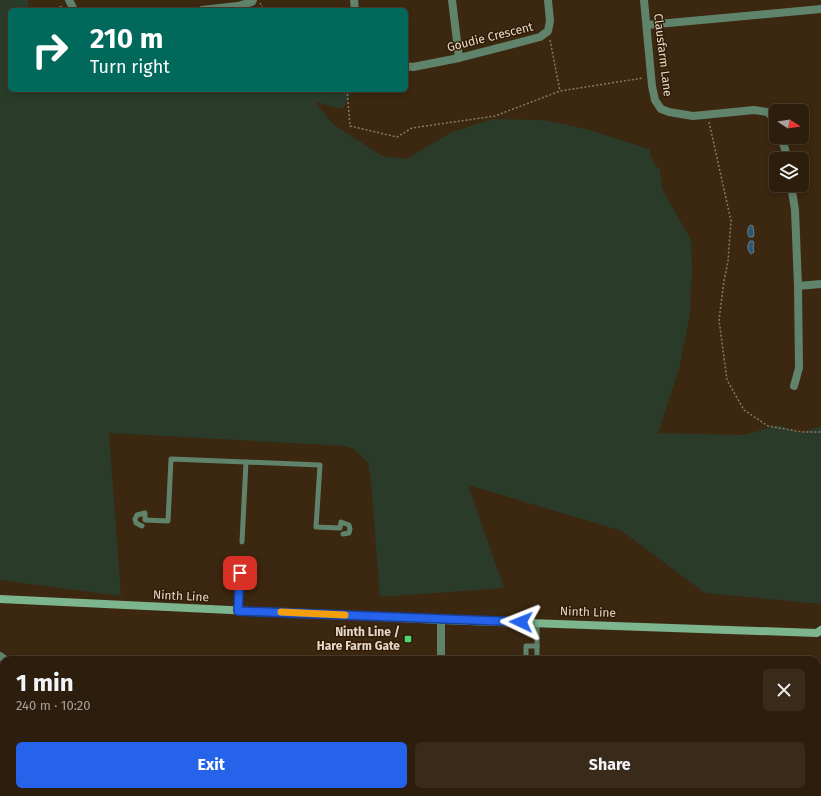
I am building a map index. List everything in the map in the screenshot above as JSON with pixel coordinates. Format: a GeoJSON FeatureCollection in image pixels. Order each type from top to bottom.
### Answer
{"type":"FeatureCollection","features":[{"type":"Feature","properties":{"kind":"main road","name":"Ninth Line"},"geometry":{"type":"LineString","coordinates":[[0,599],[441,620],[537,622],[820,633]]}},
{"type":"Feature","properties":{"kind":"street"},"geometry":{"type":"LineString","coordinates":[[220,8],[238,6],[252,2],[253,0]]}},
{"type":"Feature","properties":{"kind":"street"},"geometry":{"type":"LineString","coordinates":[[452,0],[459,58]]}},
{"type":"Feature","properties":{"kind":"street","name":"Goudie Crescent"},"geometry":{"type":"LineString","coordinates":[[408,66],[459,58],[540,37],[548,31],[550,21],[548,0]]}},
{"type":"Feature","properties":{"kind":"street","name":"Clausfarm Lane"},"geometry":{"type":"LineString","coordinates":[[644,0],[651,77],[655,100],[661,109],[692,116],[754,110],[767,112],[769,114]]}},
{"type":"Feature","properties":{"kind":"street"},"geometry":{"type":"LineString","coordinates":[[647,25],[821,9]]}},
{"type":"Feature","properties":{"kind":"street"},"geometry":{"type":"LineString","coordinates":[[792,192],[795,210],[798,286],[799,368],[794,386]]}},
{"type":"Feature","properties":{"kind":"street"},"geometry":{"type":"LineString","coordinates":[[798,286],[821,284]]}},
{"type":"Feature","properties":{"kind":"street"},"geometry":{"type":"LineString","coordinates":[[441,620],[441,656]]}},
{"type":"Feature","properties":{"kind":"lane"},"geometry":{"type":"LineString","coordinates":[[144,523],[168,521],[171,459],[320,465],[316,527],[341,531]]}},
{"type":"Feature","properties":{"kind":"lane"},"geometry":{"type":"LineString","coordinates":[[242,542],[246,462]]}},
{"type":"Feature","properties":{"kind":"lane"},"geometry":{"type":"LineString","coordinates":[[238,611],[240,573]]}},
{"type":"Feature","properties":{"kind":"lane"},"geometry":{"type":"LineString","coordinates":[[537,622],[537,656]]}},
{"type":"Feature","properties":{"kind":"lane"},"geometry":{"type":"LineString","coordinates":[[526,656],[526,646],[537,646]]}},
{"type":"Feature","properties":{"kind":"path"},"geometry":{"type":"LineString","coordinates":[[548,31],[560,91]]}},
{"type":"Feature","properties":{"kind":"path"},"geometry":{"type":"LineString","coordinates":[[347,92],[350,126],[398,137],[412,128],[495,116],[560,91],[651,77]]}},
{"type":"Feature","properties":{"kind":"path"},"geometry":{"type":"LineString","coordinates":[[707,114],[731,221],[728,261],[719,320],[727,380],[744,410],[768,426],[802,432],[821,432]]}},
{"type":"Feature","properties":{"kind":"green space"},"geometry":{"type":"Polygon","coordinates":[[[0,0],[28,0],[29,8],[8,8],[8,92],[352,92],[343,109],[315,102],[333,124],[382,156],[406,159],[452,132],[493,119],[543,120],[586,129],[649,149],[653,162],[660,170],[662,189],[691,240],[692,270],[690,314],[679,369],[658,433],[744,435],[779,425],[800,433],[821,426],[821,604],[705,593],[622,531],[468,485],[504,588],[380,597],[371,481],[368,463],[354,449],[345,446],[109,433],[121,596],[0,580],[0,0]]]}},
{"type":"Feature","properties":{"kind":"water"},"geometry":{"type":"Polygon","coordinates":[[[751,225],[753,226],[754,234],[753,237],[749,237],[748,231],[751,225]]]}},
{"type":"Feature","properties":{"kind":"water"},"geometry":{"type":"Polygon","coordinates":[[[750,241],[753,241],[754,244],[754,252],[751,254],[748,248],[750,241]]]}},
{"type":"Feature","properties":{"kind":"slow traffic"},"geometry":{"type":"LineString","coordinates":[[281,612],[345,615]]}},
{"type":"Feature","properties":{"kind":"place","name":"Ninth Line / Hare Farm Gate"},"geometry":{"type":"Point","coordinates":[408,639]}},
{"type":"Feature","properties":{"kind":"route"},"geometry":{"type":"LineString","coordinates":[[240,573],[238,611],[521,622]]}}]}
